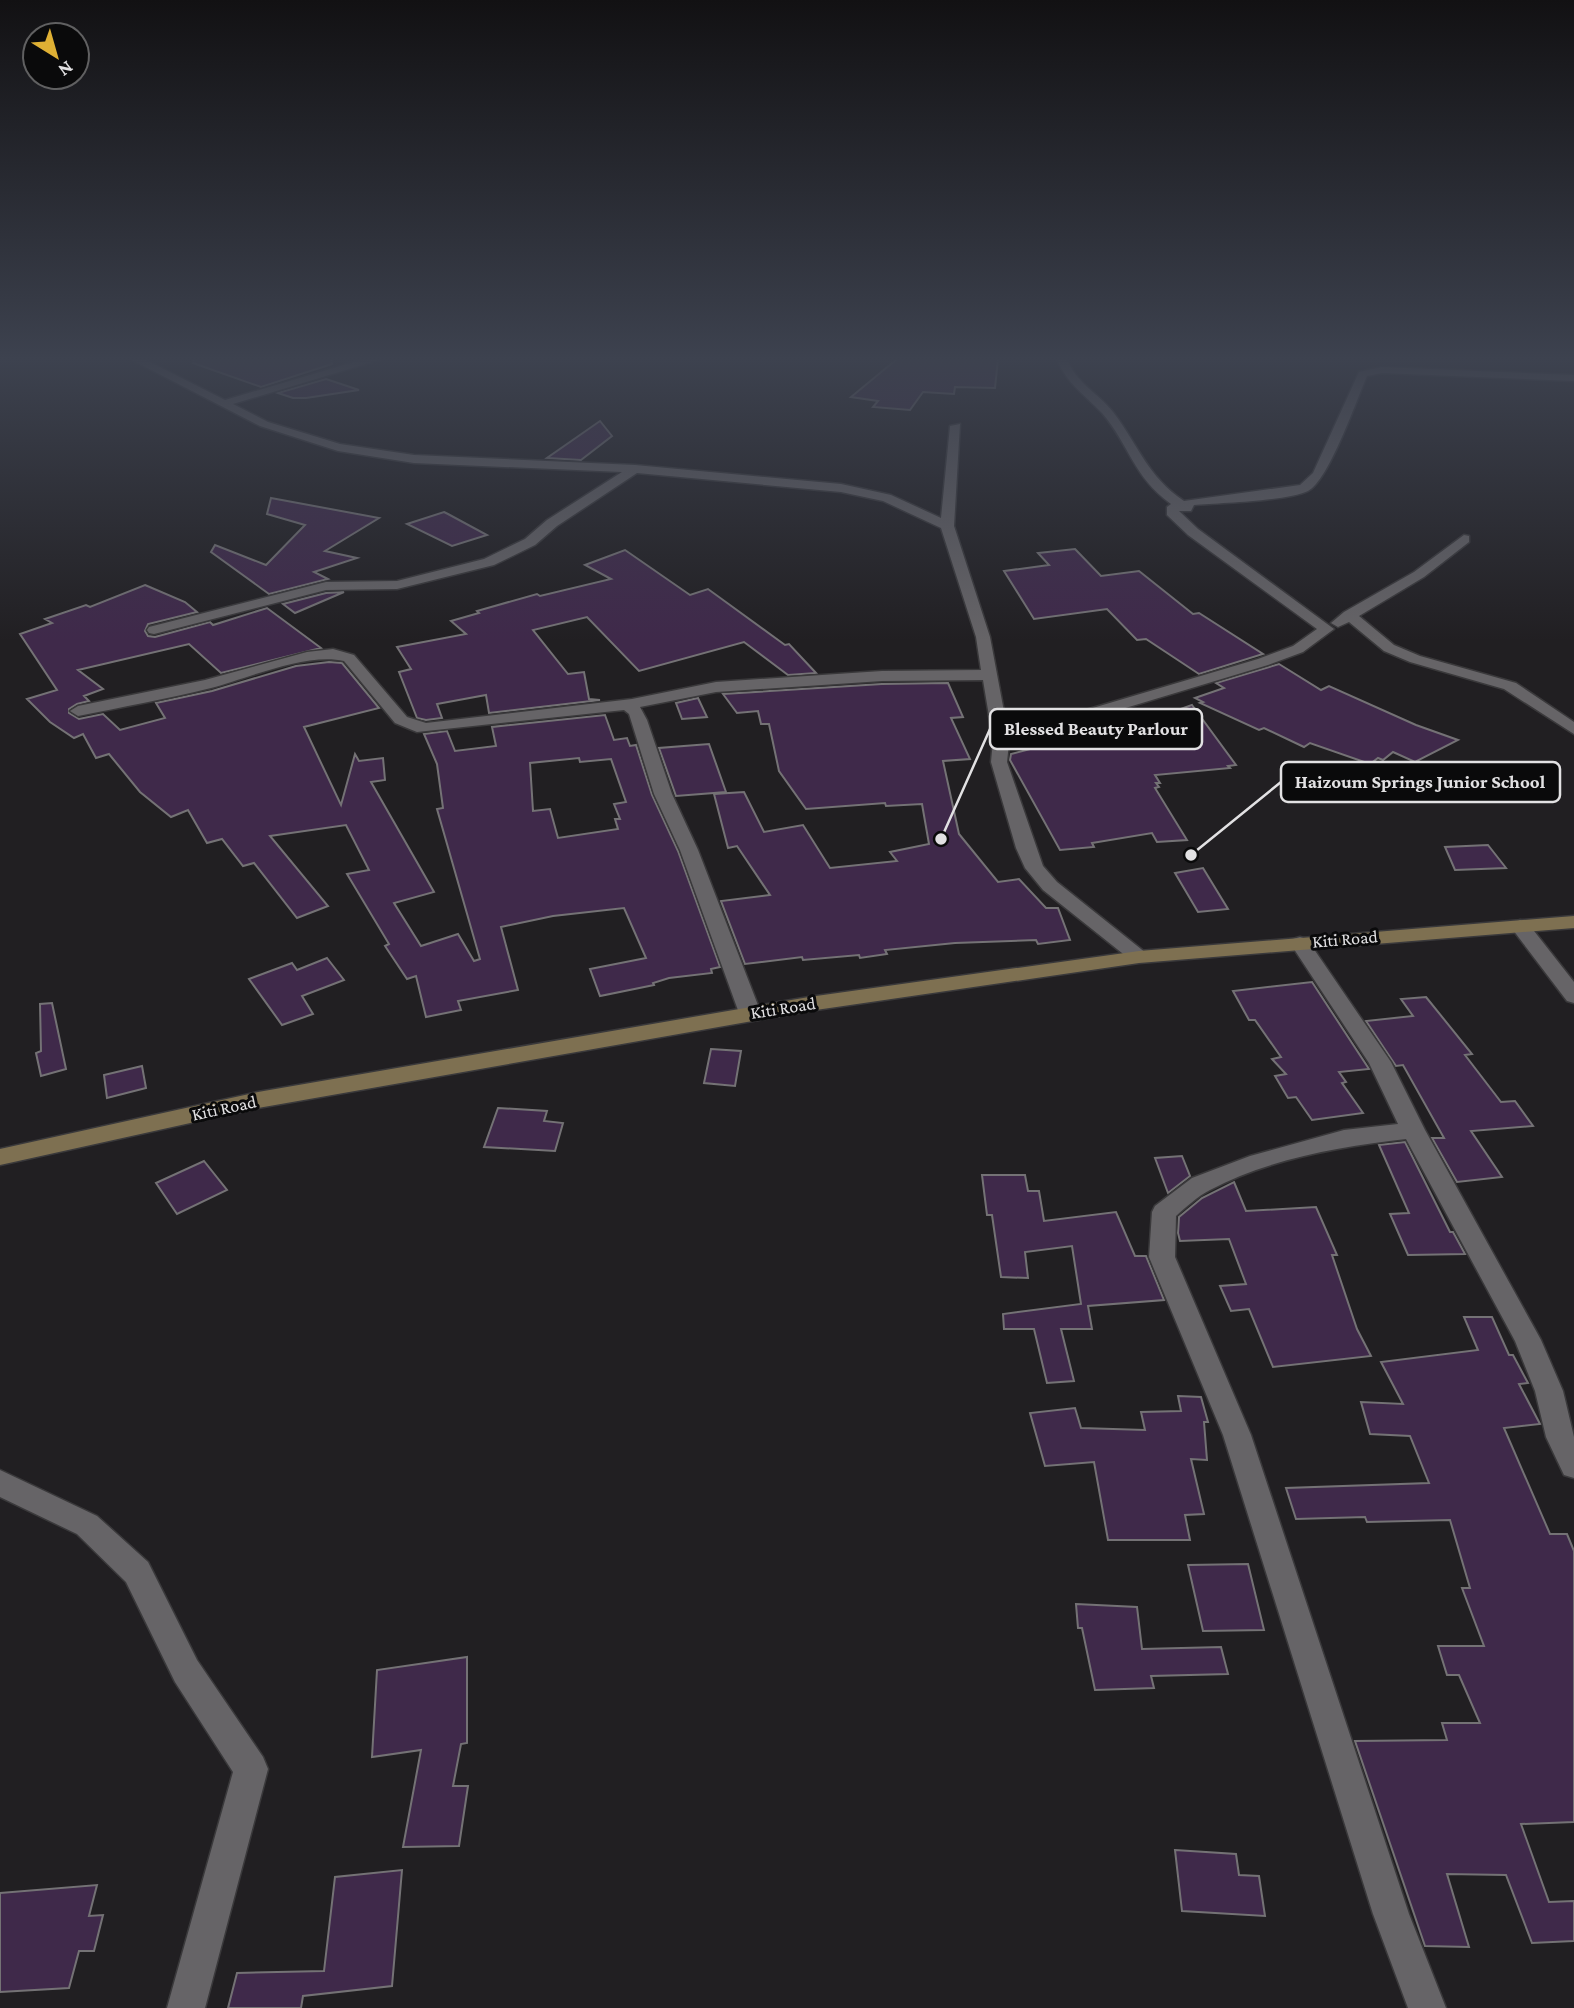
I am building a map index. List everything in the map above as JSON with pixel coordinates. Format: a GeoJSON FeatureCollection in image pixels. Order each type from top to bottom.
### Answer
{"type":"FeatureCollection","features":[{"type":"Feature","properties":{"kind":"street"},"geometry":{"type":"LineString","coordinates":[[367,453],[449,462],[635,469],[841,488],[887,498],[947,526]]}},
{"type":"Feature","properties":{"kind":"street"},"geometry":{"type":"LineString","coordinates":[[954,453],[947,526],[983,637],[1001,740],[999,762],[1034,869],[1070,904],[1139,957]]}},
{"type":"Feature","properties":{"kind":"street"},"geometry":{"type":"LineString","coordinates":[[1132,453],[1143,472],[1161,491],[1186,508]]}},
{"type":"Feature","properties":{"kind":"street"},"geometry":{"type":"LineString","coordinates":[[1186,508],[1190,502],[1290,492],[1304,488],[1318,475],[1328,453]]}},
{"type":"Feature","properties":{"kind":"street"},"geometry":{"type":"LineString","coordinates":[[154,630],[326,586],[397,585],[489,562],[530,542],[552,523],[635,469]]}},
{"type":"Feature","properties":{"kind":"street"},"geometry":{"type":"LineString","coordinates":[[1186,508],[1173,507],[1172,512],[1193,532],[1327,629]]}},
{"type":"Feature","properties":{"kind":"street"},"geometry":{"type":"LineString","coordinates":[[1001,740],[1263,662],[1298,649],[1349,615],[1426,572],[1464,539]]}},
{"type":"Feature","properties":{"kind":"street"},"geometry":{"type":"LineString","coordinates":[[1349,615],[1389,648],[1424,662],[1510,686],[1574,729]]}},
{"type":"Feature","properties":{"kind":"street"},"geometry":{"type":"LineString","coordinates":[[78,711],[207,684],[307,657],[333,654],[349,658],[401,720],[417,727],[627,704],[728,686],[882,676],[990,675]]}},
{"type":"Feature","properties":{"kind":"street"},"geometry":{"type":"LineString","coordinates":[[627,704],[636,712],[663,794],[689,850],[750,1013]]}},
{"type":"Feature","properties":{"kind":"street","name":"Kiti Road"},"geometry":{"type":"LineString","coordinates":[[0,1157],[258,1100],[750,1013],[1139,957],[1574,922]]}},
{"type":"Feature","properties":{"kind":"street"},"geometry":{"type":"LineString","coordinates":[[1520,926],[1574,996]]}},
{"type":"Feature","properties":{"kind":"street"},"geometry":{"type":"LineString","coordinates":[[1300,943],[1380,1062],[1413,1130],[1528,1340],[1549,1391],[1560,1437],[1574,1466]]}},
{"type":"Feature","properties":{"kind":"street"},"geometry":{"type":"LineString","coordinates":[[1413,1130],[1344,1138],[1258,1162],[1200,1184],[1164,1212],[1161,1235],[1162,1257],[1237,1435],[1391,1914],[1427,2008]]}},
{"type":"Feature","properties":{"kind":"street"},"geometry":{"type":"LineString","coordinates":[[0,1483],[87,1524],[137,1572],[186,1671],[251,1769],[186,2008]]}},
{"type":"Feature","properties":{"kind":"building"},"geometry":{"type":"Polygon","coordinates":[[[555,453],[590,453],[581,460],[547,458],[555,453]]]}},
{"type":"Feature","properties":{"kind":"building"},"geometry":{"type":"Polygon","coordinates":[[[271,498],[379,518],[325,551],[357,558],[314,572],[328,579],[269,594],[211,552],[215,545],[266,565],[305,525],[267,514],[271,498]]]}},
{"type":"Feature","properties":{"kind":"building"},"geometry":{"type":"Polygon","coordinates":[[[444,512],[487,535],[452,546],[407,524],[444,512]]]}},
{"type":"Feature","properties":{"kind":"building"},"geometry":{"type":"Polygon","coordinates":[[[1075,549],[1101,576],[1139,571],[1193,614],[1199,613],[1263,654],[1199,674],[1146,639],[1137,640],[1107,609],[1034,619],[1004,571],[1049,565],[1038,553],[1075,549]]]}},
{"type":"Feature","properties":{"kind":"building"},"geometry":{"type":"Polygon","coordinates":[[[625,550],[690,595],[708,589],[785,645],[789,644],[816,673],[788,675],[744,642],[639,671],[587,617],[533,630],[568,674],[584,672],[589,699],[600,700],[489,713],[486,695],[437,704],[442,718],[417,718],[399,672],[411,669],[397,647],[466,634],[451,621],[479,613],[477,611],[537,594],[540,596],[611,579],[585,565],[625,550]]]}},
{"type":"Feature","properties":{"kind":"building"},"geometry":{"type":"Polygon","coordinates":[[[145,585],[185,602],[197,612],[148,624],[145,631],[148,636],[155,637],[210,622],[213,625],[267,608],[321,648],[221,673],[189,644],[78,670],[103,689],[84,696],[89,701],[77,704],[69,709],[69,713],[79,719],[103,714],[120,730],[165,718],[156,703],[212,691],[296,666],[342,663],[379,708],[304,727],[341,805],[355,754],[359,761],[383,758],[385,780],[371,782],[434,892],[394,903],[421,946],[458,934],[474,961],[480,959],[437,809],[443,808],[437,764],[424,734],[447,731],[455,751],[496,746],[492,727],[605,715],[614,740],[627,738],[630,746],[636,745],[652,795],[678,851],[720,967],[711,969],[712,973],[669,978],[653,983],[654,985],[600,996],[590,969],[646,958],[624,908],[553,916],[501,927],[518,990],[458,1001],[461,1010],[426,1017],[416,976],[407,979],[385,946],[389,944],[347,874],[369,870],[346,825],[270,836],[328,906],[297,918],[254,863],[243,866],[222,839],[207,843],[188,810],[171,817],[140,792],[109,754],[96,758],[83,734],[74,738],[50,722],[27,699],[57,690],[20,634],[52,623],[45,619],[86,605],[90,607],[145,585]],[[579,758],[530,763],[533,811],[550,809],[558,838],[618,829],[615,819],[620,819],[614,804],[626,802],[611,759],[580,762],[579,758]]]}},
{"type":"Feature","properties":{"kind":"building"},"geometry":{"type":"Polygon","coordinates":[[[344,592],[295,613],[283,604],[326,593],[344,592]]]}},
{"type":"Feature","properties":{"kind":"building"},"geometry":{"type":"Polygon","coordinates":[[[1279,664],[1321,690],[1329,686],[1416,725],[1458,740],[1415,762],[1393,752],[1383,760],[1378,758],[1370,764],[1310,743],[1304,747],[1264,728],[1259,730],[1200,703],[1203,702],[1195,698],[1224,688],[1216,683],[1279,664]]]}},
{"type":"Feature","properties":{"kind":"building"},"geometry":{"type":"Polygon","coordinates":[[[948,683],[963,717],[951,718],[970,759],[943,761],[959,834],[998,882],[1019,879],[1046,908],[1058,908],[1070,940],[1038,944],[1036,940],[955,943],[885,950],[887,954],[860,958],[859,955],[803,960],[802,957],[745,964],[721,901],[770,895],[737,846],[728,848],[714,794],[744,792],[764,832],[803,825],[830,868],[897,861],[890,852],[929,844],[922,804],[886,806],[885,803],[806,809],[779,771],[769,724],[761,724],[758,711],[737,713],[723,694],[882,684],[948,683]]]}},
{"type":"Feature","properties":{"kind":"building"},"geometry":{"type":"Polygon","coordinates":[[[698,698],[707,717],[682,719],[676,703],[698,698]]]}},
{"type":"Feature","properties":{"kind":"building"},"geometry":{"type":"Polygon","coordinates":[[[1192,705],[1236,765],[1228,766],[1230,768],[1155,775],[1160,783],[1156,783],[1159,787],[1155,788],[1187,840],[1157,842],[1152,833],[1092,843],[1094,847],[1060,850],[1010,760],[1011,754],[1137,721],[1141,723],[1192,705]]]}},
{"type":"Feature","properties":{"kind":"building"},"geometry":{"type":"Polygon","coordinates":[[[709,744],[726,792],[676,796],[659,748],[709,744]]]}},
{"type":"Feature","properties":{"kind":"building"},"geometry":{"type":"Polygon","coordinates":[[[1488,845],[1506,868],[1455,870],[1445,847],[1488,845]]]}},
{"type":"Feature","properties":{"kind":"building"},"geometry":{"type":"Polygon","coordinates":[[[1203,868],[1228,909],[1198,912],[1175,873],[1203,868]]]}},
{"type":"Feature","properties":{"kind":"building"},"geometry":{"type":"Polygon","coordinates":[[[327,958],[344,980],[302,996],[313,1014],[282,1025],[249,979],[292,963],[297,970],[327,958]]]}},
{"type":"Feature","properties":{"kind":"building"},"geometry":{"type":"Polygon","coordinates":[[[1312,982],[1369,1069],[1339,1072],[1346,1082],[1342,1083],[1363,1113],[1312,1120],[1296,1097],[1288,1098],[1275,1076],[1286,1074],[1272,1059],[1281,1057],[1255,1020],[1249,1020],[1233,991],[1312,982]]]}},
{"type":"Feature","properties":{"kind":"building"},"geometry":{"type":"Polygon","coordinates":[[[1426,997],[1472,1054],[1465,1055],[1501,1102],[1515,1101],[1533,1126],[1471,1131],[1502,1177],[1457,1182],[1432,1138],[1444,1138],[1403,1065],[1396,1066],[1366,1021],[1413,1016],[1401,999],[1426,997]]]}},
{"type":"Feature","properties":{"kind":"building"},"geometry":{"type":"Polygon","coordinates":[[[52,1003],[66,1069],[41,1076],[36,1053],[41,1051],[40,1004],[52,1003]]]}},
{"type":"Feature","properties":{"kind":"building"},"geometry":{"type":"Polygon","coordinates":[[[711,1049],[741,1051],[735,1086],[704,1083],[711,1049]]]}},
{"type":"Feature","properties":{"kind":"building"},"geometry":{"type":"Polygon","coordinates":[[[142,1066],[146,1088],[107,1098],[104,1075],[142,1066]]]}},
{"type":"Feature","properties":{"kind":"building"},"geometry":{"type":"Polygon","coordinates":[[[498,1108],[547,1111],[544,1121],[563,1123],[555,1151],[484,1147],[498,1108]]]}},
{"type":"Feature","properties":{"kind":"building"},"geometry":{"type":"Polygon","coordinates":[[[1405,1142],[1450,1232],[1453,1232],[1465,1254],[1408,1255],[1390,1214],[1409,1213],[1379,1145],[1405,1142]]]}},
{"type":"Feature","properties":{"kind":"building"},"geometry":{"type":"Polygon","coordinates":[[[1182,1156],[1190,1176],[1168,1193],[1155,1158],[1182,1156]]]}},
{"type":"Feature","properties":{"kind":"building"},"geometry":{"type":"Polygon","coordinates":[[[204,1161],[227,1190],[177,1214],[156,1183],[204,1161]]]}},
{"type":"Feature","properties":{"kind":"building"},"geometry":{"type":"Polygon","coordinates":[[[982,1175],[1025,1175],[1028,1191],[1039,1191],[1044,1221],[1116,1212],[1135,1256],[1146,1256],[1164,1300],[1088,1306],[1092,1329],[1061,1329],[1074,1381],[1047,1383],[1034,1329],[1004,1329],[1003,1314],[1081,1304],[1072,1246],[1025,1252],[1028,1278],[1001,1277],[992,1215],[987,1215],[982,1175]]]}},
{"type":"Feature","properties":{"kind":"building"},"geometry":{"type":"Polygon","coordinates":[[[1234,1182],[1246,1211],[1316,1207],[1337,1255],[1332,1255],[1357,1329],[1371,1356],[1273,1367],[1249,1309],[1231,1311],[1220,1286],[1246,1284],[1229,1239],[1180,1241],[1178,1233],[1179,1217],[1202,1198],[1234,1182]]]}},
{"type":"Feature","properties":{"kind":"building"},"geometry":{"type":"Polygon","coordinates":[[[1464,1317],[1492,1317],[1509,1355],[1513,1355],[1528,1383],[1519,1384],[1540,1424],[1504,1428],[1550,1534],[1567,1534],[1574,1551],[1574,1822],[1521,1824],[1549,1902],[1574,1901],[1574,1941],[1532,1943],[1506,1875],[1447,1874],[1469,1947],[1425,1946],[1355,1741],[1447,1740],[1442,1723],[1480,1723],[1459,1675],[1447,1675],[1438,1646],[1484,1646],[1462,1588],[1470,1588],[1450,1520],[1367,1522],[1365,1517],[1296,1519],[1286,1488],[1429,1483],[1410,1436],[1370,1434],[1361,1402],[1403,1404],[1381,1362],[1478,1350],[1464,1317]]]}},
{"type":"Feature","properties":{"kind":"building"},"geometry":{"type":"Polygon","coordinates":[[[1178,1396],[1201,1397],[1208,1422],[1204,1422],[1207,1460],[1191,1459],[1204,1514],[1185,1515],[1190,1540],[1108,1540],[1094,1462],[1045,1466],[1030,1413],[1075,1408],[1081,1428],[1145,1430],[1141,1412],[1181,1411],[1178,1396]]]}},
{"type":"Feature","properties":{"kind":"building"},"geometry":{"type":"Polygon","coordinates":[[[1248,1564],[1264,1630],[1203,1631],[1188,1565],[1248,1564]]]}},
{"type":"Feature","properties":{"kind":"building"},"geometry":{"type":"Polygon","coordinates":[[[1076,1604],[1137,1607],[1142,1649],[1221,1647],[1228,1674],[1151,1676],[1154,1688],[1095,1690],[1082,1628],[1078,1628],[1076,1604]]]}},
{"type":"Feature","properties":{"kind":"building"},"geometry":{"type":"Polygon","coordinates":[[[467,1657],[467,1743],[461,1744],[453,1786],[468,1786],[459,1846],[403,1847],[421,1750],[372,1757],[377,1670],[467,1657]]]}},
{"type":"Feature","properties":{"kind":"building"},"geometry":{"type":"Polygon","coordinates":[[[1175,1850],[1236,1854],[1239,1875],[1259,1876],[1265,1916],[1182,1911],[1175,1850]]]}},
{"type":"Feature","properties":{"kind":"building"},"geometry":{"type":"Polygon","coordinates":[[[402,1870],[392,1986],[303,1996],[301,2008],[228,2008],[237,1973],[324,1971],[335,1877],[402,1870]]]}},
{"type":"Feature","properties":{"kind":"building"},"geometry":{"type":"Polygon","coordinates":[[[97,1885],[89,1916],[103,1915],[94,1951],[79,1951],[69,1988],[0,1992],[0,1893],[97,1885]]]}},
{"type":"Feature","properties":{"kind":"place","name":"Blessed Beauty Parlour"},"geometry":{"type":"Point","coordinates":[941,839]}},
{"type":"Feature","properties":{"kind":"place","name":"Haizoum Springs Junior School"},"geometry":{"type":"Point","coordinates":[1191,855]}}]}
